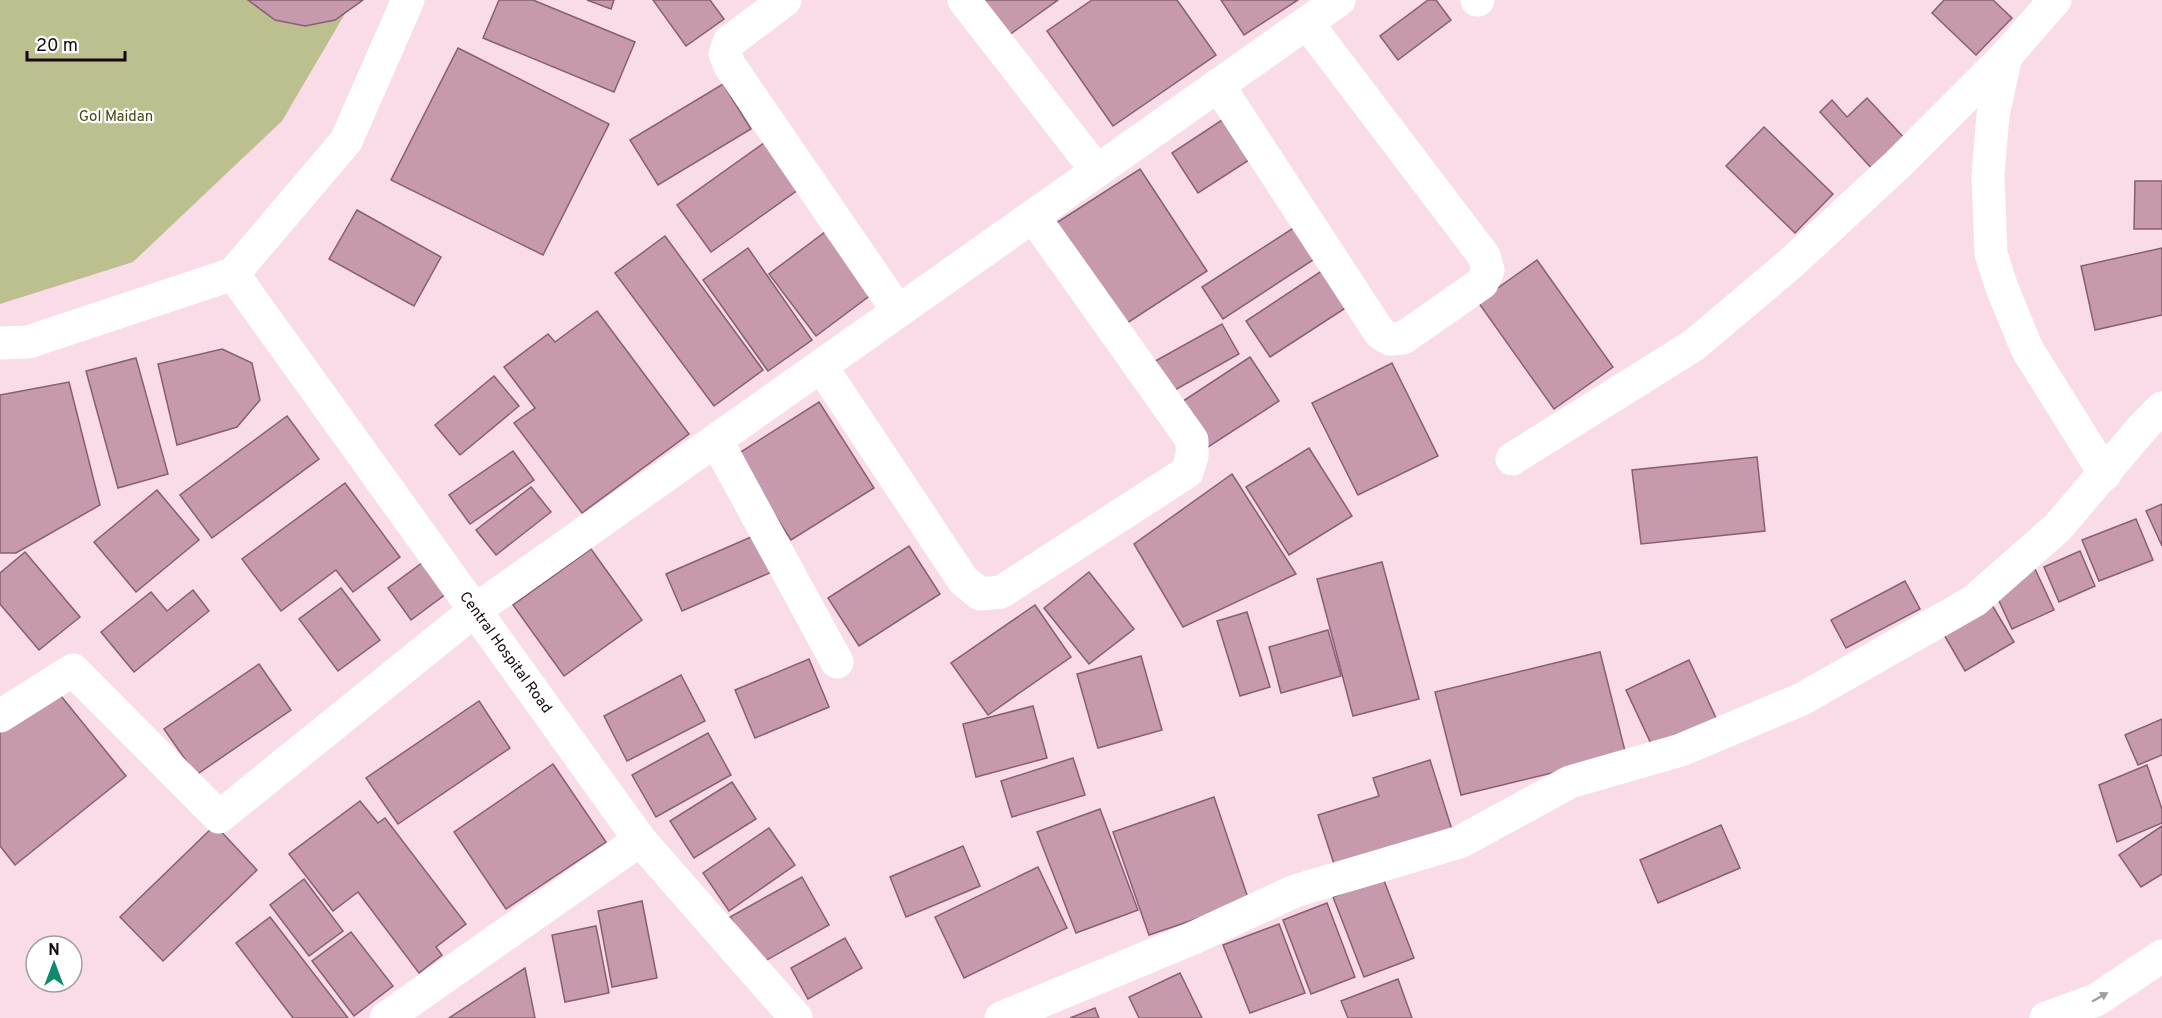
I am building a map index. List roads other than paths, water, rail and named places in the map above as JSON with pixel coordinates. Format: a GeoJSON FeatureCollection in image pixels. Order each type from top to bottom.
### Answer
{"type":"FeatureCollection","features":[{"type":"Feature","properties":{"kind":"street"},"geometry":{"type":"LineString","coordinates":[[0,343],[28,342],[232,274],[346,141],[408,0]]}},
{"type":"Feature","properties":{"kind":"street"},"geometry":{"type":"LineString","coordinates":[[785,0],[729,42],[725,54],[730,66],[898,311]]}},
{"type":"Feature","properties":{"kind":"street"},"geometry":{"type":"LineString","coordinates":[[964,0],[1096,171]]}},
{"type":"Feature","properties":{"kind":"street"},"geometry":{"type":"LineString","coordinates":[[0,716],[73,670],[219,817],[474,610],[1339,0]]}},
{"type":"Feature","properties":{"kind":"street"},"geometry":{"type":"LineString","coordinates":[[1512,459],[1694,345],[1790,264],[1865,195],[2006,56],[2055,0]]}},
{"type":"Feature","properties":{"kind":"street"},"geometry":{"type":"LineString","coordinates":[[1218,85],[1380,333],[1390,339],[1403,338],[1482,283],[1488,270],[1484,256],[1307,23]]}},
{"type":"Feature","properties":{"kind":"street"},"geometry":{"type":"LineString","coordinates":[[2006,56],[1993,116],[1988,175],[1991,254],[2027,349],[2105,474]]}},
{"type":"Feature","properties":{"kind":"street"},"geometry":{"type":"LineString","coordinates":[[821,366],[963,580],[980,594],[1001,592],[1187,472],[1192,456],[1192,440],[1034,216]]}},
{"type":"Feature","properties":{"kind":"street","name":"Central Hospital Road"},"geometry":{"type":"LineString","coordinates":[[232,274],[640,840],[796,1018]]}},
{"type":"Feature","properties":{"kind":"street"},"geometry":{"type":"LineString","coordinates":[[1001,1018],[1191,939],[1295,891],[1460,842],[1570,782],[1681,750],[1802,699],[1974,601],[2058,527],[2143,427],[2162,408]]}},
{"type":"Feature","properties":{"kind":"street"},"geometry":{"type":"LineString","coordinates":[[716,440],[837,662]]}},
{"type":"Feature","properties":{"kind":"street"},"geometry":{"type":"LineString","coordinates":[[386,1018],[640,840]]}},
{"type":"Feature","properties":{"kind":"street"},"geometry":{"type":"LineString","coordinates":[[2046,1018],[2096,1000],[2162,956]]}},
{"type":"Feature","properties":{"kind":"park label","name":"Gol Maidan"},"geometry":{"type":"Point","coordinates":[116,117]}}]}
